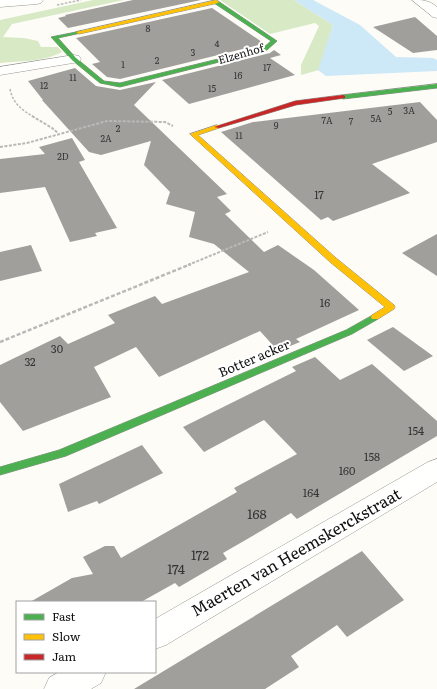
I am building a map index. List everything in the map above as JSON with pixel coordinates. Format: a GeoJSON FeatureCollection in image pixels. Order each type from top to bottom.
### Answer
{"type":"FeatureCollection","features":[{"type":"Feature","properties":{"kind":"street"},"geometry":{"type":"LineString","coordinates":[[0,4],[37,0]]}},
{"type":"Feature","properties":{"kind":"street"},"geometry":{"type":"LineString","coordinates":[[418,0],[435,9]]}},
{"type":"Feature","properties":{"kind":"street","name":"Elzenhof"},"geometry":{"type":"LineString","coordinates":[[216,2],[274,41],[265,49],[120,85],[102,82],[74,58],[54,37],[216,2]]}},
{"type":"Feature","properties":{"kind":"street"},"geometry":{"type":"LineString","coordinates":[[0,71],[74,58]]}},
{"type":"Feature","properties":{"kind":"street"},"geometry":{"type":"LineString","coordinates":[[193,134],[294,103],[437,86]]}},
{"type":"Feature","properties":{"kind":"street","name":"Botter acker"},"geometry":{"type":"LineString","coordinates":[[0,471],[69,450],[349,332],[391,307],[332,260],[193,134]]}},
{"type":"Feature","properties":{"kind":"street","name":"Maerten van Heemskerckstraat"},"geometry":{"type":"LineString","coordinates":[[156,634],[437,469]]}},
{"type":"Feature","properties":{"kind":"street"},"geometry":{"type":"LineString","coordinates":[[60,689],[88,673]]}},
{"type":"Feature","properties":{"kind":"path"},"geometry":{"type":"LineString","coordinates":[[16,69],[10,77],[10,97],[14,103],[41,120],[58,134]]}},
{"type":"Feature","properties":{"kind":"path"},"geometry":{"type":"LineString","coordinates":[[0,147],[27,143],[107,121],[121,120],[165,122],[193,134]]}},
{"type":"Feature","properties":{"kind":"path"},"geometry":{"type":"LineString","coordinates":[[0,342],[291,222]]}},
{"type":"Feature","properties":{"kind":"green space"},"geometry":{"type":"Polygon","coordinates":[[[93,0],[124,0],[12,24],[3,37],[24,38],[38,41],[41,47],[58,47],[62,52],[48,58],[0,63],[0,20],[93,0]]]}},
{"type":"Feature","properties":{"kind":"green space"},"geometry":{"type":"Polygon","coordinates":[[[220,0],[294,0],[333,25],[319,70],[301,75],[301,65],[319,26],[315,23],[270,34],[220,0]]]}},
{"type":"Feature","properties":{"kind":"water"},"geometry":{"type":"Polygon","coordinates":[[[294,0],[313,0],[360,25],[396,57],[433,58],[437,60],[437,71],[326,76],[318,70],[333,25],[294,0]]]}},
{"type":"Feature","properties":{"kind":"building"},"geometry":{"type":"Polygon","coordinates":[[[133,0],[201,0],[68,28],[58,18],[66,16],[65,15],[133,0]]]}},
{"type":"Feature","properties":{"kind":"building"},"geometry":{"type":"Polygon","coordinates":[[[212,8],[262,42],[259,45],[120,79],[107,77],[92,64],[100,62],[76,38],[212,8]]]}},
{"type":"Feature","properties":{"kind":"building"},"geometry":{"type":"Polygon","coordinates":[[[415,17],[437,36],[437,50],[413,53],[373,27],[415,17]]]}},
{"type":"Feature","properties":{"kind":"building"},"geometry":{"type":"Polygon","coordinates":[[[274,50],[281,55],[270,58],[295,75],[189,104],[162,80],[270,53],[274,50]]]}},
{"type":"Feature","properties":{"kind":"building"},"geometry":{"type":"Polygon","coordinates":[[[75,68],[96,86],[120,90],[156,82],[134,105],[227,194],[217,197],[231,211],[225,214],[264,252],[278,245],[314,270],[359,310],[296,339],[300,342],[278,351],[260,331],[159,377],[136,347],[94,367],[111,397],[23,431],[0,402],[0,365],[60,336],[68,344],[115,323],[108,315],[155,296],[162,304],[249,272],[214,244],[189,237],[195,212],[166,204],[170,192],[144,165],[151,141],[101,155],[89,152],[42,100],[28,81],[75,68]]]}},
{"type":"Feature","properties":{"kind":"building"},"geometry":{"type":"Polygon","coordinates":[[[420,102],[437,120],[437,142],[372,164],[410,193],[333,221],[328,217],[321,220],[221,132],[253,122],[420,102]]]}},
{"type":"Feature","properties":{"kind":"building"},"geometry":{"type":"Polygon","coordinates":[[[72,138],[85,160],[79,162],[117,228],[95,233],[97,236],[70,242],[45,187],[0,193],[0,159],[45,154],[39,147],[72,138]]]}},
{"type":"Feature","properties":{"kind":"building"},"geometry":{"type":"Polygon","coordinates":[[[437,234],[437,276],[402,253],[437,234]]]}},
{"type":"Feature","properties":{"kind":"building"},"geometry":{"type":"Polygon","coordinates":[[[31,245],[42,271],[0,281],[0,252],[31,245]]]}},
{"type":"Feature","properties":{"kind":"building"},"geometry":{"type":"Polygon","coordinates":[[[393,327],[433,356],[404,371],[367,340],[393,327]]]}},
{"type":"Feature","properties":{"kind":"building"},"geometry":{"type":"Polygon","coordinates":[[[315,357],[340,380],[372,364],[437,421],[437,436],[297,519],[291,513],[223,553],[227,559],[179,587],[175,583],[143,601],[32,601],[72,578],[93,574],[83,557],[105,546],[114,546],[121,558],[237,492],[234,488],[297,454],[264,420],[204,452],[183,427],[296,371],[292,367],[315,357]]]}},
{"type":"Feature","properties":{"kind":"building"},"geometry":{"type":"Polygon","coordinates":[[[142,445],[163,473],[99,504],[97,501],[68,512],[59,484],[142,445]]]}},
{"type":"Feature","properties":{"kind":"building"},"geometry":{"type":"Polygon","coordinates":[[[362,551],[404,600],[347,637],[337,625],[291,656],[299,667],[265,689],[134,689],[362,551]]]}},
{"type":"Feature","properties":{"kind":"traffic: fast"},"geometry":{"type":"LineString","coordinates":[[79,32],[54,37],[74,59],[102,82],[120,85],[265,49],[274,41],[216,2]]}},
{"type":"Feature","properties":{"kind":"traffic: fast"},"geometry":{"type":"LineString","coordinates":[[343,97],[437,86]]}},
{"type":"Feature","properties":{"kind":"traffic: fast"},"geometry":{"type":"LineString","coordinates":[[0,471],[62,453],[349,332],[375,317]]}},
{"type":"Feature","properties":{"kind":"traffic: slow"},"geometry":{"type":"LineString","coordinates":[[79,32],[216,2]]}},
{"type":"Feature","properties":{"kind":"traffic: slow"},"geometry":{"type":"LineString","coordinates":[[217,127],[193,134],[333,260],[391,307],[375,317]]}},
{"type":"Feature","properties":{"kind":"traffic: jam"},"geometry":{"type":"LineString","coordinates":[[217,127],[295,103],[343,97]]}}]}
